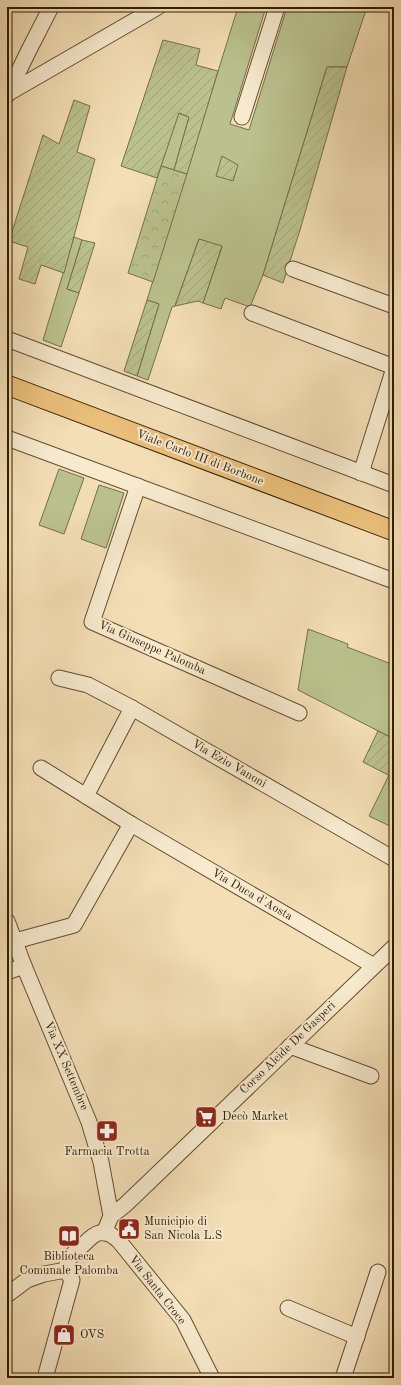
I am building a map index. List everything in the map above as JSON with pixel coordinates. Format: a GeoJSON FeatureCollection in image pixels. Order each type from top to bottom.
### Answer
{"type":"FeatureCollection","features":[{"type":"Feature","properties":{"kind":"main road","name":"Viale Carlo III di Borbone"},"geometry":{"type":"LineString","coordinates":[[7,385],[394,531]]}},
{"type":"Feature","properties":{"kind":"street"},"geometry":{"type":"LineString","coordinates":[[7,95],[51,7]]}},
{"type":"Feature","properties":{"kind":"street"},"geometry":{"type":"LineString","coordinates":[[242,117],[277,7]]}},
{"type":"Feature","properties":{"kind":"street"},"geometry":{"type":"LineString","coordinates":[[7,95],[153,9]]}},
{"type":"Feature","properties":{"kind":"street"},"geometry":{"type":"LineString","coordinates":[[293,269],[394,306]]}},
{"type":"Feature","properties":{"kind":"street"},"geometry":{"type":"LineString","coordinates":[[252,313],[394,368],[361,473]]}},
{"type":"Feature","properties":{"kind":"street"},"geometry":{"type":"LineString","coordinates":[[7,339],[394,485]]}},
{"type":"Feature","properties":{"kind":"street"},"geometry":{"type":"LineString","coordinates":[[7,438],[394,581]]}},
{"type":"Feature","properties":{"kind":"street","name":"Via Giuseppe Palomba"},"geometry":{"type":"LineString","coordinates":[[138,486],[92,622],[299,713]]}},
{"type":"Feature","properties":{"kind":"street","name":"Via Ezio Vanoni"},"geometry":{"type":"LineString","coordinates":[[60,678],[88,685],[132,708],[394,859]]}},
{"type":"Feature","properties":{"kind":"street"},"geometry":{"type":"LineString","coordinates":[[86,796],[132,708]]}},
{"type":"Feature","properties":{"kind":"street","name":"Via Duca d'Aosta"},"geometry":{"type":"LineString","coordinates":[[41,768],[131,824],[374,966]]}},
{"type":"Feature","properties":{"kind":"street"},"geometry":{"type":"LineString","coordinates":[[15,941],[74,925],[131,824]]}},
{"type":"Feature","properties":{"kind":"street","name":"Via XX Settembre"},"geometry":{"type":"LineString","coordinates":[[7,921],[24,966],[89,1122],[101,1162],[111,1216]]}},
{"type":"Feature","properties":{"kind":"street","name":"Corso Alcide De Gasperi"},"geometry":{"type":"LineString","coordinates":[[111,1216],[125,1205],[394,947]]}},
{"type":"Feature","properties":{"kind":"street"},"geometry":{"type":"LineString","coordinates":[[7,972],[24,966]]}},
{"type":"Feature","properties":{"kind":"street"},"geometry":{"type":"LineString","coordinates":[[290,1046],[371,1076]]}},
{"type":"Feature","properties":{"kind":"street"},"geometry":{"type":"LineString","coordinates":[[45,1378],[69,1275],[67,1262],[71,1255],[91,1237],[98,1233],[104,1233],[111,1216]]}},
{"type":"Feature","properties":{"kind":"street","name":"Via Santa Croce"},"geometry":{"type":"LineString","coordinates":[[104,1233],[111,1234],[119,1241],[183,1320],[212,1378]]}},
{"type":"Feature","properties":{"kind":"street"},"geometry":{"type":"LineString","coordinates":[[343,1378],[378,1272]]}},
{"type":"Feature","properties":{"kind":"street"},"geometry":{"type":"LineString","coordinates":[[7,1295],[27,1280],[44,1274],[69,1275]]}},
{"type":"Feature","properties":{"kind":"street"},"geometry":{"type":"LineString","coordinates":[[288,1308],[357,1337]]}},
{"type":"Feature","properties":{"kind":"green space"},"geometry":{"type":"Polygon","coordinates":[[[238,7],[266,7],[230,124],[249,130],[287,7],[367,7],[347,67],[327,67],[263,275],[250,307],[225,298],[221,309],[203,303],[222,247],[199,239],[175,306],[172,307],[148,380],[137,376],[159,304],[147,300],[238,7]]]}},
{"type":"Feature","properties":{"kind":"green space"},"geometry":{"type":"Polygon","coordinates":[[[163,40],[200,49],[196,65],[218,71],[187,174],[174,170],[189,117],[179,113],[157,178],[121,166],[163,40]]]}},
{"type":"Feature","properties":{"kind":"green space"},"geometry":{"type":"Polygon","coordinates":[[[327,67],[347,67],[300,230],[283,283],[263,275],[327,67]]]}},
{"type":"Feature","properties":{"kind":"green space"},"geometry":{"type":"Polygon","coordinates":[[[74,100],[90,106],[77,152],[95,159],[64,273],[41,265],[35,284],[19,279],[28,247],[9,241],[43,135],[59,144],[74,100]]]}},
{"type":"Feature","properties":{"kind":"green space"},"geometry":{"type":"Polygon","coordinates":[[[178,113],[189,117],[174,170],[161,166],[178,113]]]}},
{"type":"Feature","properties":{"kind":"green space"},"geometry":{"type":"Polygon","coordinates":[[[222,156],[238,165],[233,181],[216,176],[222,156]]]}},
{"type":"Feature","properties":{"kind":"green space"},"geometry":{"type":"Polygon","coordinates":[[[161,166],[187,174],[153,282],[128,273],[161,166]]]}},
{"type":"Feature","properties":{"kind":"green space"},"geometry":{"type":"Polygon","coordinates":[[[74,237],[82,240],[67,289],[79,293],[61,347],[43,340],[74,237]]]}},
{"type":"Feature","properties":{"kind":"green space"},"geometry":{"type":"Polygon","coordinates":[[[199,239],[222,246],[203,303],[198,301],[175,306],[199,239]]]}},
{"type":"Feature","properties":{"kind":"green space"},"geometry":{"type":"Polygon","coordinates":[[[82,240],[95,243],[79,293],[67,289],[82,240]]]}},
{"type":"Feature","properties":{"kind":"green space"},"geometry":{"type":"Polygon","coordinates":[[[147,300],[159,304],[137,376],[124,371],[147,300]]]}},
{"type":"Feature","properties":{"kind":"green space"},"geometry":{"type":"Polygon","coordinates":[[[59,469],[84,478],[64,534],[39,525],[59,469]]]}},
{"type":"Feature","properties":{"kind":"green space"},"geometry":{"type":"Polygon","coordinates":[[[99,485],[124,493],[106,548],[81,539],[99,485]]]}},
{"type":"Feature","properties":{"kind":"green space"},"geometry":{"type":"Polygon","coordinates":[[[308,629],[348,644],[347,647],[394,665],[394,739],[298,690],[308,629]]]}},
{"type":"Feature","properties":{"kind":"green space"},"geometry":{"type":"Polygon","coordinates":[[[378,731],[394,739],[394,778],[363,762],[378,731]]]}},
{"type":"Feature","properties":{"kind":"green space"},"geometry":{"type":"Polygon","coordinates":[[[389,775],[394,778],[394,828],[369,816],[389,775]]]}},
{"type":"Feature","properties":{"kind":"place","name":"Decò Market"},"geometry":{"type":"Point","coordinates":[206,1117]}},
{"type":"Feature","properties":{"kind":"place","name":"Farmacia Trotta"},"geometry":{"type":"Point","coordinates":[107,1131]}},
{"type":"Feature","properties":{"kind":"place","name":"Municipio di San Nicola L.S"},"geometry":{"type":"Point","coordinates":[129,1229]}},
{"type":"Feature","properties":{"kind":"place","name":"Biblioteca Comunale Palomba"},"geometry":{"type":"Point","coordinates":[69,1236]}},
{"type":"Feature","properties":{"kind":"place","name":"OVS"},"geometry":{"type":"Point","coordinates":[64,1335]}}]}
